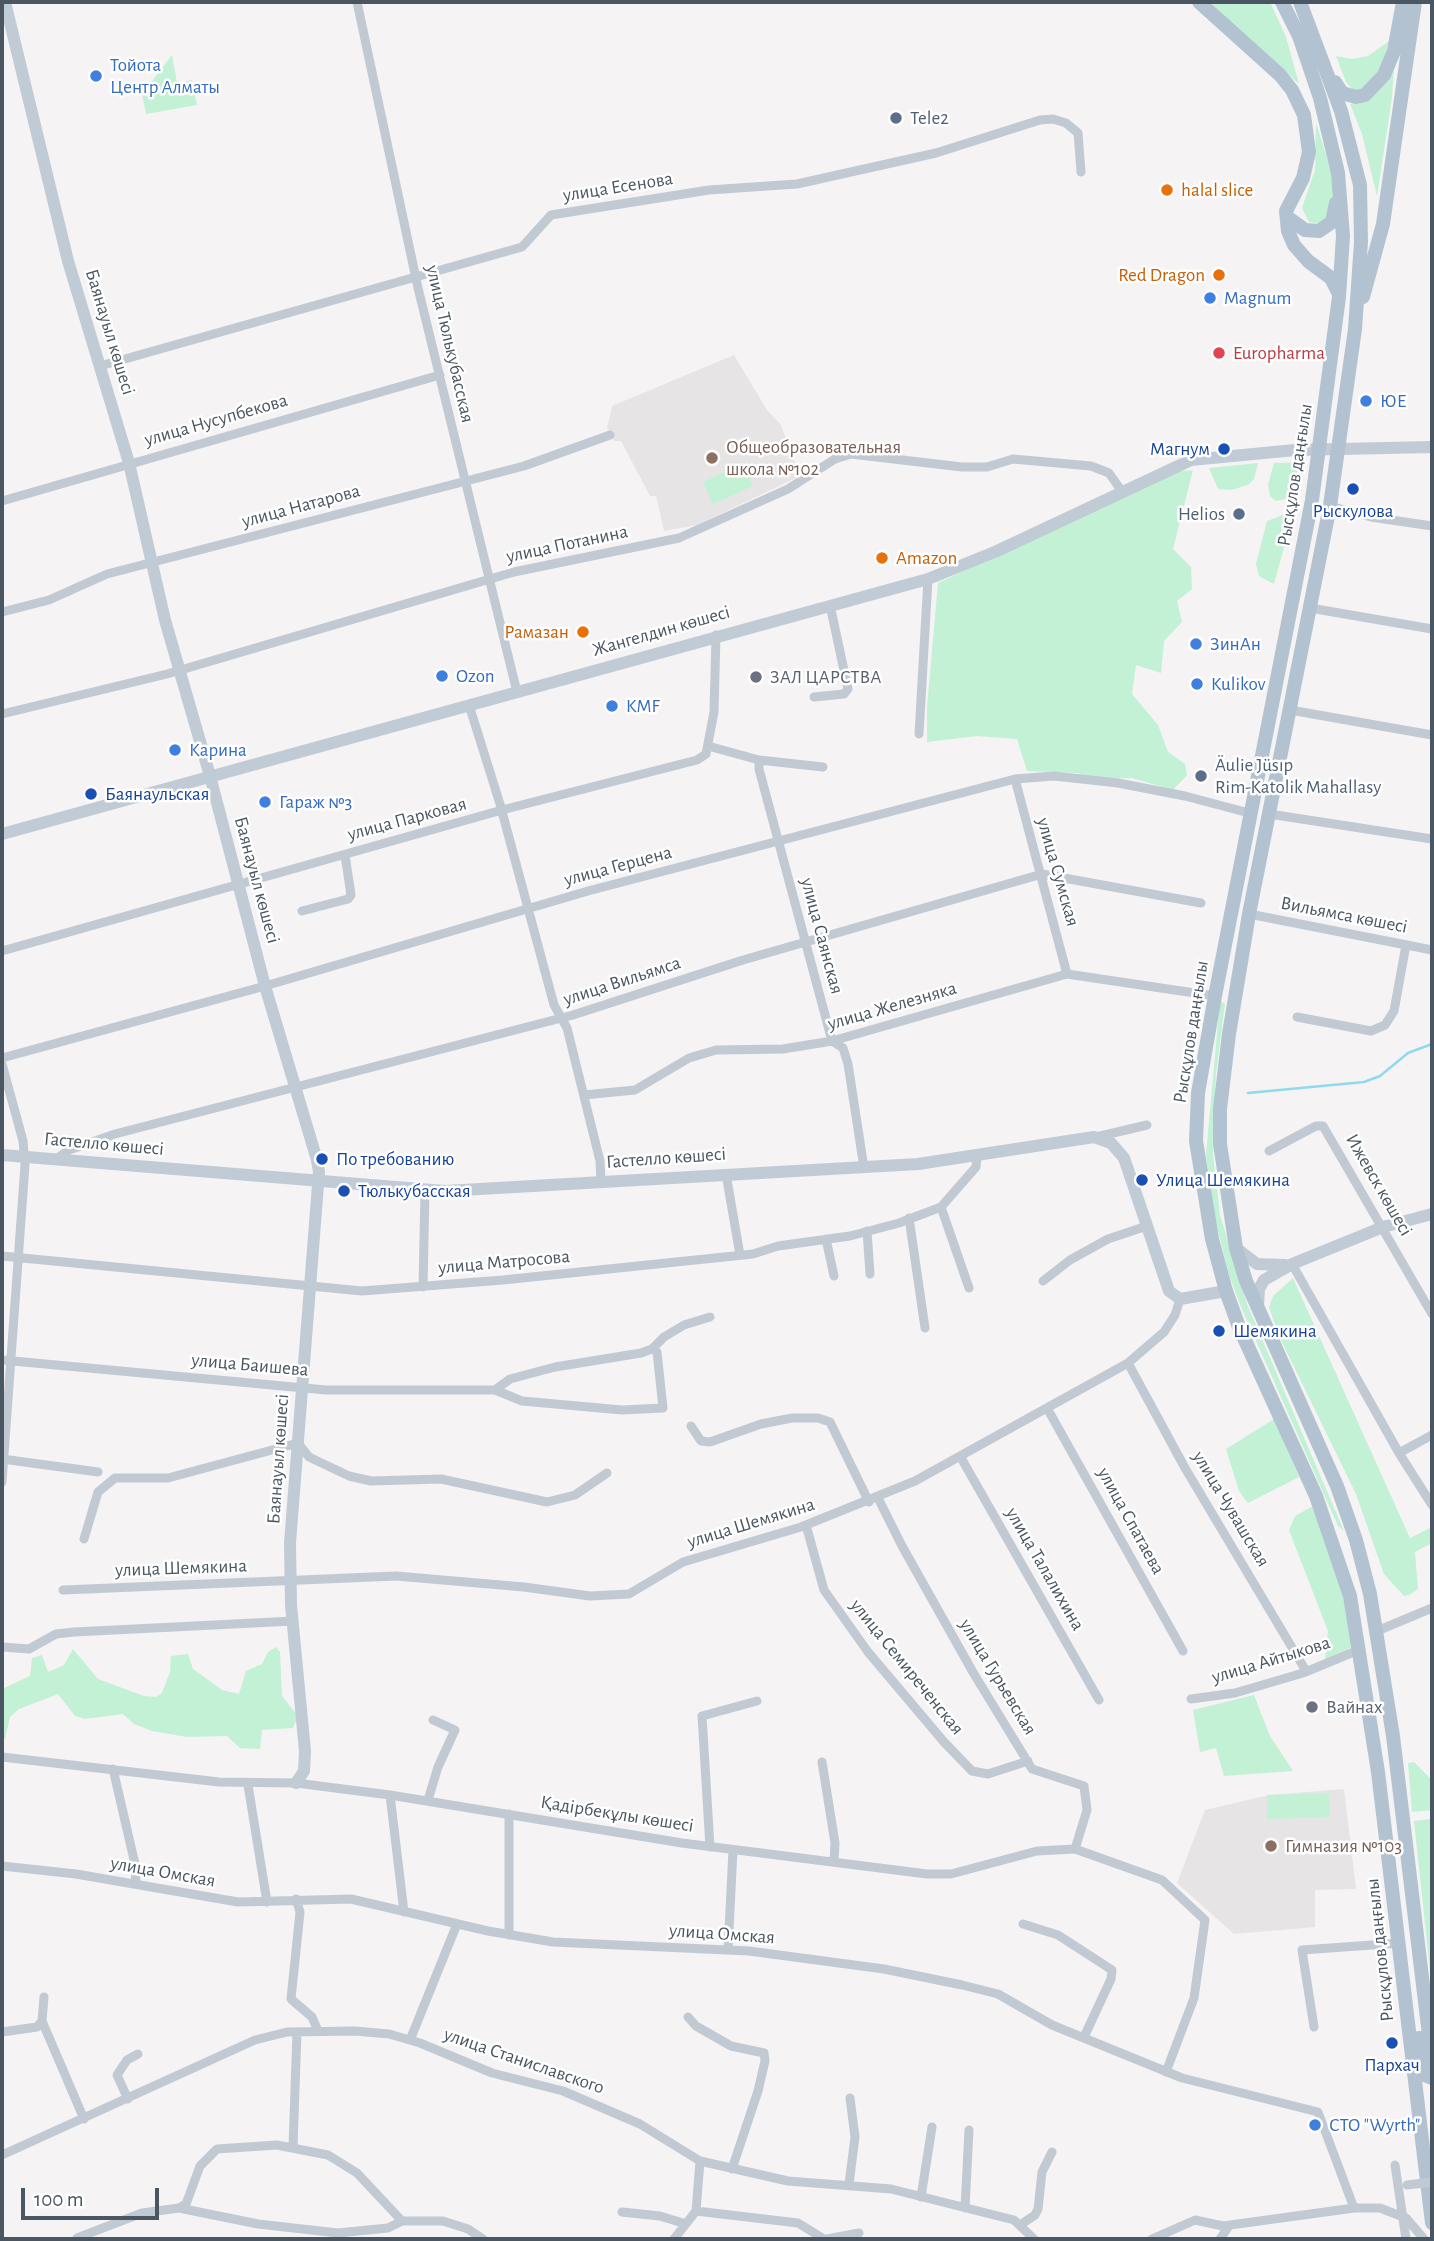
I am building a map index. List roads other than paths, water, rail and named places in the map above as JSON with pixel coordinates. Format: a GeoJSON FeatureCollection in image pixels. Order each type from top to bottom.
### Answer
{"type":"FeatureCollection","features":[{"type":"Feature","properties":{"kind":"main road","name":"Баянауыл көшесі"},"geometry":{"type":"LineString","coordinates":[[5,2],[68,261],[129,463],[152,564],[237,886],[317,1160],[318,1182],[290,1581],[305,1751],[304,1772],[296,1783]]}},
{"type":"Feature","properties":{"kind":"main road"},"geometry":{"type":"LineString","coordinates":[[1199,2],[1280,75],[1292,90],[1304,115],[1309,137],[1307,165],[1297,193],[1286,211],[1287,217],[1294,245],[1308,261],[1331,278],[1339,297]]}},
{"type":"Feature","properties":{"kind":"main road","name":"Рысқұлов даңғылы"},"geometry":{"type":"LineString","coordinates":[[1282,2],[1341,111],[1360,185],[1361,242],[1355,329],[1339,450],[1249,914],[1220,1109],[1220,1144],[1236,1248],[1258,1313],[1337,1486],[1356,1540],[1377,1631],[1393,1735],[1432,2060]]}},
{"type":"Feature","properties":{"kind":"main road","name":"Рысқұлов даңғылы"},"geometry":{"type":"LineString","coordinates":[[1300,2],[1317,65],[1340,188],[1343,236],[1339,297],[1312,500],[1214,996],[1198,1093],[1196,1141],[1212,1239],[1226,1291],[1239,1327],[1305,1471],[1350,1596],[1361,1649],[1392,1878],[1432,2223]]}},
{"type":"Feature","properties":{"kind":"main road"},"geometry":{"type":"LineString","coordinates":[[1317,65],[1348,97],[1365,95],[1384,75],[1394,51],[1403,2]]}},
{"type":"Feature","properties":{"kind":"main road"},"geometry":{"type":"LineString","coordinates":[[1355,329],[1383,224],[1415,2]]}},
{"type":"Feature","properties":{"kind":"main road"},"geometry":{"type":"LineString","coordinates":[[1287,217],[1312,232],[1326,228],[1332,222],[1340,188]]}},
{"type":"Feature","properties":{"kind":"main road","name":"Жангелдин көшесі"},"geometry":{"type":"LineString","coordinates":[[2,834],[716,635],[928,579],[997,551],[1191,460],[1320,450],[1432,447]]}},
{"type":"Feature","properties":{"kind":"main road"},"geometry":{"type":"LineString","coordinates":[[1287,626],[1292,630],[1278,700],[1290,710]]}},
{"type":"Feature","properties":{"kind":"main road"},"geometry":{"type":"LineString","coordinates":[[1259,761],[1266,767],[1253,837],[1263,843]]}},
{"type":"Feature","properties":{"kind":"main road"},"geometry":{"type":"LineString","coordinates":[[1236,880],[1244,884],[1234,939],[1244,947]]}},
{"type":"Feature","properties":{"kind":"main road"},"geometry":{"type":"LineString","coordinates":[[1094,1137],[1111,1143],[1124,1158],[1169,1291],[1180,1299],[1226,1291]]}},
{"type":"Feature","properties":{"kind":"main road","name":"Гастелло көшесі"},"geometry":{"type":"LineString","coordinates":[[2,1155],[425,1190],[864,1168],[977,1157],[1094,1137]]}},
{"type":"Feature","properties":{"kind":"main road"},"geometry":{"type":"LineString","coordinates":[[1258,1313],[1259,1289],[1264,1280],[1292,1264],[1383,1227],[1432,1214]]}},
{"type":"Feature","properties":{"kind":"main road"},"geometry":{"type":"LineString","coordinates":[[1236,1248],[1257,1264],[1268,1267],[1292,1264]]}},
{"type":"Feature","properties":{"kind":"main road"},"geometry":{"type":"LineString","coordinates":[[1334,1547],[1356,1540]]}},
{"type":"Feature","properties":{"kind":"main road"},"geometry":{"type":"LineString","coordinates":[[1373,1737],[1393,1735]]}},
{"type":"Feature","properties":{"kind":"main road"},"geometry":{"type":"LineString","coordinates":[[1392,1878],[1400,1880],[1410,1959],[1421,1961]]}},
{"type":"Feature","properties":{"kind":"main road"},"geometry":{"type":"LineString","coordinates":[[1406,2001],[1415,2004],[1424,2075],[1432,2078]]}},
{"type":"Feature","properties":{"kind":"street","name":"улица Тюлькубасская"},"geometry":{"type":"LineString","coordinates":[[357,2],[416,275],[517,692]]}},
{"type":"Feature","properties":{"kind":"street","name":"улица Есенова"},"geometry":{"type":"LineString","coordinates":[[100,366],[522,247],[551,215],[709,190],[796,184],[936,153],[1040,120],[1053,119],[1066,123],[1078,134],[1081,172]]}},
{"type":"Feature","properties":{"kind":"street","name":"улица Нусупбекова"},"geometry":{"type":"LineString","coordinates":[[2,500],[440,375]]}},
{"type":"Feature","properties":{"kind":"street","name":"улица Натарова"},"geometry":{"type":"LineString","coordinates":[[2,612],[49,600],[107,574],[524,466],[610,435]]}},
{"type":"Feature","properties":{"kind":"street","name":"улица Потанина"},"geometry":{"type":"LineString","coordinates":[[2,714],[179,668],[489,579],[679,538],[788,489],[835,459],[851,454],[962,467],[987,467],[1013,460],[1091,466],[1109,473],[1122,494]]}},
{"type":"Feature","properties":{"kind":"street"},"geometry":{"type":"LineString","coordinates":[[1330,506],[1371,517],[1432,526]]}},
{"type":"Feature","properties":{"kind":"street"},"geometry":{"type":"LineString","coordinates":[[919,734],[928,579]]}},
{"type":"Feature","properties":{"kind":"street"},"geometry":{"type":"LineString","coordinates":[[814,697],[844,694],[848,689],[830,605]]}},
{"type":"Feature","properties":{"kind":"street"},"geometry":{"type":"LineString","coordinates":[[1310,608],[1432,629]]}},
{"type":"Feature","properties":{"kind":"street"},"geometry":{"type":"LineString","coordinates":[[716,635],[717,670],[708,746],[759,760],[823,767]]}},
{"type":"Feature","properties":{"kind":"street"},"geometry":{"type":"LineString","coordinates":[[470,705],[502,810],[554,1004],[562,1018],[584,1095],[600,1161],[601,1182]]}},
{"type":"Feature","properties":{"kind":"street"},"geometry":{"type":"LineString","coordinates":[[1290,710],[1432,735]]}},
{"type":"Feature","properties":{"kind":"street","name":"улица Парковая"},"geometry":{"type":"LineString","coordinates":[[2,951],[502,810],[698,760],[706,754],[708,746]]}},
{"type":"Feature","properties":{"kind":"street","name":"улица Саянская"},"geometry":{"type":"LineString","coordinates":[[759,760],[759,769],[832,1041],[843,1048],[848,1065],[864,1168]]}},
{"type":"Feature","properties":{"kind":"street","name":"улица Герцена"},"geometry":{"type":"LineString","coordinates":[[2,1058],[265,986],[527,909],[1015,779],[1054,776],[1118,783],[1217,803],[1249,813]]}},
{"type":"Feature","properties":{"kind":"street","name":"улица Сумская"},"geometry":{"type":"LineString","coordinates":[[1015,779],[1066,974]]}},
{"type":"Feature","properties":{"kind":"street"},"geometry":{"type":"LineString","coordinates":[[1269,814],[1432,839]]}},
{"type":"Feature","properties":{"kind":"street"},"geometry":{"type":"LineString","coordinates":[[302,911],[348,900],[351,895],[345,855]]}},
{"type":"Feature","properties":{"kind":"street","name":"улица Вильямса"},"geometry":{"type":"LineString","coordinates":[[56,1159],[69,1150],[115,1135],[562,1018],[743,960],[807,944],[1042,874],[1201,903]]}},
{"type":"Feature","properties":{"kind":"street","name":"Вильямса көшесі"},"geometry":{"type":"LineString","coordinates":[[1249,914],[1432,950]]}},
{"type":"Feature","properties":{"kind":"street"},"geometry":{"type":"LineString","coordinates":[[1297,1017],[1371,1031],[1385,1026],[1394,1011],[1406,945]]}},
{"type":"Feature","properties":{"kind":"street","name":"улица Железняка"},"geometry":{"type":"LineString","coordinates":[[584,1095],[635,1090],[689,1058],[716,1050],[783,1049],[832,1041],[1066,974],[1214,996]]}},
{"type":"Feature","properties":{"kind":"street"},"geometry":{"type":"LineString","coordinates":[[2,1064],[13,1098],[25,1157],[21,1257],[6,1360],[2,1482]]}},
{"type":"Feature","properties":{"kind":"street"},"geometry":{"type":"LineString","coordinates":[[1094,1137],[1147,1125]]}},
{"type":"Feature","properties":{"kind":"street","name":"Ижевск көшесі"},"geometry":{"type":"LineString","coordinates":[[1269,1151],[1315,1126],[1322,1126],[1432,1314]]}},
{"type":"Feature","properties":{"kind":"street","name":"улица Матросова"},"geometry":{"type":"LineString","coordinates":[[2,1256],[362,1291],[740,1255],[867,1231],[940,1206],[976,1167],[977,1157]]}},
{"type":"Feature","properties":{"kind":"street"},"geometry":{"type":"LineString","coordinates":[[726,1174],[740,1255]]}},
{"type":"Feature","properties":{"kind":"street"},"geometry":{"type":"LineString","coordinates":[[423,1287],[425,1190]]}},
{"type":"Feature","properties":{"kind":"street"},"geometry":{"type":"LineString","coordinates":[[940,1206],[969,1288]]}},
{"type":"Feature","properties":{"kind":"street"},"geometry":{"type":"LineString","coordinates":[[909,1218],[925,1328]]}},
{"type":"Feature","properties":{"kind":"street"},"geometry":{"type":"LineString","coordinates":[[1043,1281],[1070,1260],[1108,1239],[1147,1226]]}},
{"type":"Feature","properties":{"kind":"street"},"geometry":{"type":"LineString","coordinates":[[867,1231],[870,1274]]}},
{"type":"Feature","properties":{"kind":"street"},"geometry":{"type":"LineString","coordinates":[[826,1239],[834,1276]]}},
{"type":"Feature","properties":{"kind":"street"},"geometry":{"type":"LineString","coordinates":[[1292,1264],[1399,1453],[1432,1505]]}},
{"type":"Feature","properties":{"kind":"street","name":"улица Шемякина"},"geometry":{"type":"LineString","coordinates":[[63,1590],[419,1577],[617,1597],[629,1594],[692,1558],[806,1525],[874,1500],[960,1455],[1128,1363],[1164,1332],[1180,1299]]}},
{"type":"Feature","properties":{"kind":"street","name":"улица Баишева"},"geometry":{"type":"LineString","coordinates":[[495,1390],[510,1379],[555,1367],[652,1349],[664,1337],[684,1325],[710,1317]]}},
{"type":"Feature","properties":{"kind":"street","name":"улица Баишева"},"geometry":{"type":"LineString","coordinates":[[6,1360],[302,1388],[495,1390],[512,1398],[533,1402],[622,1410],[663,1408],[657,1352],[652,1349]]}},
{"type":"Feature","properties":{"kind":"street","name":"улица Чувашская"},"geometry":{"type":"LineString","coordinates":[[1128,1363],[1185,1468],[1306,1671]]}},
{"type":"Feature","properties":{"kind":"street","name":"улица Спатаева"},"geometry":{"type":"LineString","coordinates":[[1047,1408],[1183,1651]]}},
{"type":"Feature","properties":{"kind":"street","name":"улица Гурьевская"},"geometry":{"type":"LineString","coordinates":[[691,1426],[701,1440],[710,1442],[761,1424],[792,1418],[818,1418],[830,1422],[974,1674],[1032,1769],[1084,1786],[1087,1810],[1075,1849]]}},
{"type":"Feature","properties":{"kind":"street"},"geometry":{"type":"LineString","coordinates":[[1399,1453],[1432,1435]]}},
{"type":"Feature","properties":{"kind":"street"},"geometry":{"type":"LineString","coordinates":[[83,1539],[98,1492],[115,1478],[168,1478],[298,1443],[309,1457],[349,1476],[371,1481],[441,1479],[547,1502],[575,1495],[607,1473]]}},
{"type":"Feature","properties":{"kind":"street","name":"улица Талалихина"},"geometry":{"type":"LineString","coordinates":[[960,1455],[1099,1700]]}},
{"type":"Feature","properties":{"kind":"street"},"geometry":{"type":"LineString","coordinates":[[2,1460],[98,1472]]}},
{"type":"Feature","properties":{"kind":"street","name":"улица Семиреченская"},"geometry":{"type":"LineString","coordinates":[[806,1525],[824,1590],[868,1652],[972,1772],[988,1774],[1028,1760]]}},
{"type":"Feature","properties":{"kind":"street"},"geometry":{"type":"LineString","coordinates":[[1377,1631],[1432,1608]]}},
{"type":"Feature","properties":{"kind":"street"},"geometry":{"type":"LineString","coordinates":[[2,1647],[29,1649],[56,1634],[74,1632],[293,1621]]}},
{"type":"Feature","properties":{"kind":"street","name":"улица Айтыкова"},"geometry":{"type":"LineString","coordinates":[[1191,1699],[1235,1693],[1306,1671],[1361,1649]]}},
{"type":"Feature","properties":{"kind":"street"},"geometry":{"type":"LineString","coordinates":[[710,1847],[702,1716],[757,1701]]}},
{"type":"Feature","properties":{"kind":"street"},"geometry":{"type":"LineString","coordinates":[[428,1800],[438,1767],[455,1730],[433,1720]]}},
{"type":"Feature","properties":{"kind":"street","name":"Қадірбекұлы көшесі"},"geometry":{"type":"LineString","coordinates":[[2,1757],[248,1785],[296,1783],[428,1800],[710,1847],[927,1874],[965,1872],[1037,1851],[1075,1849],[1163,1880],[1205,1920],[1194,1998],[1166,2071]]}},
{"type":"Feature","properties":{"kind":"street"},"geometry":{"type":"LineString","coordinates":[[822,1762],[835,1843],[834,1861]]}},
{"type":"Feature","properties":{"kind":"street"},"geometry":{"type":"LineString","coordinates":[[113,1769],[135,1864],[136,1884]]}},
{"type":"Feature","properties":{"kind":"street"},"geometry":{"type":"LineString","coordinates":[[248,1785],[267,1902]]}},
{"type":"Feature","properties":{"kind":"street"},"geometry":{"type":"LineString","coordinates":[[390,1795],[404,1912]]}},
{"type":"Feature","properties":{"kind":"street"},"geometry":{"type":"LineString","coordinates":[[509,1814],[509,1935]]}},
{"type":"Feature","properties":{"kind":"street"},"geometry":{"type":"LineString","coordinates":[[728,1950],[733,1850]]}},
{"type":"Feature","properties":{"kind":"street","name":"улица Омская"},"geometry":{"type":"LineString","coordinates":[[2,1866],[136,1884],[219,1900],[267,1902],[351,1899],[457,1924],[553,1942],[728,1950],[884,1969],[998,1994],[1052,2025],[1166,2071],[1222,2089],[1318,2112],[1354,2208]]}},
{"type":"Feature","properties":{"kind":"street"},"geometry":{"type":"LineString","coordinates":[[296,1899],[300,1912],[291,1999],[312,2017],[318,2031]]}},
{"type":"Feature","properties":{"kind":"street"},"geometry":{"type":"LineString","coordinates":[[410,2040],[457,1924]]}},
{"type":"Feature","properties":{"kind":"street"},"geometry":{"type":"LineString","coordinates":[[1023,1924],[1058,1936],[1112,1970],[1111,1979],[1084,2037]]}},
{"type":"Feature","properties":{"kind":"street"},"geometry":{"type":"LineString","coordinates":[[1314,2027],[1302,1950],[1399,1944]]}},
{"type":"Feature","properties":{"kind":"street"},"geometry":{"type":"LineString","coordinates":[[44,1997],[42,2021],[84,2119]]}},
{"type":"Feature","properties":{"kind":"street"},"geometry":{"type":"LineString","coordinates":[[688,2017],[696,2026],[731,2046],[764,2053],[765,2062],[758,2091],[732,2169]]}},
{"type":"Feature","properties":{"kind":"street"},"geometry":{"type":"LineString","coordinates":[[2,2032],[37,2027],[42,2021]]}},
{"type":"Feature","properties":{"kind":"street","name":"улица Станиславского"},"geometry":{"type":"LineString","coordinates":[[2,2155],[255,2040],[297,2032],[355,2031],[410,2040],[492,2073],[563,2091],[608,2109],[700,2161],[788,2181],[891,2189],[993,2213],[1020,2225],[1034,2239]]}},
{"type":"Feature","properties":{"kind":"street"},"geometry":{"type":"LineString","coordinates":[[293,2147],[297,2032]]}},
{"type":"Feature","properties":{"kind":"street"},"geometry":{"type":"LineString","coordinates":[[128,2099],[117,2075],[127,2060],[138,2054]]}},
{"type":"Feature","properties":{"kind":"street"},"geometry":{"type":"LineString","coordinates":[[849,2184],[855,2137],[850,2098]]}},
{"type":"Feature","properties":{"kind":"street"},"geometry":{"type":"LineString","coordinates":[[921,2197],[932,2127]]}},
{"type":"Feature","properties":{"kind":"street"},"geometry":{"type":"LineString","coordinates":[[965,2208],[969,2130]]}},
{"type":"Feature","properties":{"kind":"street"},"geometry":{"type":"LineString","coordinates":[[179,2208],[186,2204],[204,2161],[217,2149],[240,2146],[293,2147],[328,2155],[358,2173],[402,2221]]}},
{"type":"Feature","properties":{"kind":"street"},"geometry":{"type":"LineString","coordinates":[[1020,2225],[1035,2215],[1038,2209],[1042,2172],[1052,2152]]}},
{"type":"Feature","properties":{"kind":"street"},"geometry":{"type":"LineString","coordinates":[[674,2239],[696,2211],[700,2161]]}},
{"type":"Feature","properties":{"kind":"street"},"geometry":{"type":"LineString","coordinates":[[1395,2165],[1406,2239]]}},
{"type":"Feature","properties":{"kind":"street"},"geometry":{"type":"LineString","coordinates":[[1407,2185],[1432,2182]]}},
{"type":"Feature","properties":{"kind":"street"},"geometry":{"type":"LineString","coordinates":[[77,2238],[142,2213],[179,2208],[258,2224],[338,2233],[388,2228],[402,2221],[443,2221],[468,2229],[483,2239]]}},
{"type":"Feature","properties":{"kind":"street"},"geometry":{"type":"LineString","coordinates":[[1152,2239],[1195,2220],[1229,2225],[1354,2208],[1380,2208],[1403,2217],[1424,2239]]}},
{"type":"Feature","properties":{"kind":"street"},"geometry":{"type":"LineString","coordinates":[[696,2211],[798,2224],[826,2239],[859,2233]]}},
{"type":"Feature","properties":{"kind":"street"},"geometry":{"type":"LineString","coordinates":[[622,2212],[660,2216],[686,2224]]}},
{"type":"Feature","properties":{"kind":"street"},"geometry":{"type":"LineString","coordinates":[[1220,2239],[1229,2225]]}},
{"type":"Feature","properties":{"kind":"waterway"},"geometry":{"type":"LineString","coordinates":[[1248,1093],[1364,1082],[1380,1076],[1408,1053],[1432,1044]]}},
{"type":"Feature","properties":{"kind":"place","name":"Тойота Центр Алматы"},"geometry":{"type":"Point","coordinates":[96,76]}},
{"type":"Feature","properties":{"kind":"place","name":"Tele2"},"geometry":{"type":"Point","coordinates":[896,118]}},
{"type":"Feature","properties":{"kind":"place","name":"halal slice"},"geometry":{"type":"Point","coordinates":[1167,190]}},
{"type":"Feature","properties":{"kind":"place","name":"Red Dragon"},"geometry":{"type":"Point","coordinates":[1219,275]}},
{"type":"Feature","properties":{"kind":"place","name":"Magnum"},"geometry":{"type":"Point","coordinates":[1210,298]}},
{"type":"Feature","properties":{"kind":"place","name":"Europharma"},"geometry":{"type":"Point","coordinates":[1219,353]}},
{"type":"Feature","properties":{"kind":"place","name":"ЮЕ"},"geometry":{"type":"Point","coordinates":[1366,401]}},
{"type":"Feature","properties":{"kind":"place","name":"Магнум"},"geometry":{"type":"Point","coordinates":[1224,449]}},
{"type":"Feature","properties":{"kind":"place","name":"Общеобразовательная школа №102"},"geometry":{"type":"Point","coordinates":[712,458]}},
{"type":"Feature","properties":{"kind":"place","name":"Рыскулова"},"geometry":{"type":"Point","coordinates":[1353,489]}},
{"type":"Feature","properties":{"kind":"place","name":"Helios"},"geometry":{"type":"Point","coordinates":[1239,514]}},
{"type":"Feature","properties":{"kind":"place","name":"Amazon"},"geometry":{"type":"Point","coordinates":[882,558]}},
{"type":"Feature","properties":{"kind":"place","name":"Рамазан"},"geometry":{"type":"Point","coordinates":[583,632]}},
{"type":"Feature","properties":{"kind":"place","name":"ЗинАн"},"geometry":{"type":"Point","coordinates":[1196,644]}},
{"type":"Feature","properties":{"kind":"place","name":"Ozon"},"geometry":{"type":"Point","coordinates":[442,676]}},
{"type":"Feature","properties":{"kind":"place","name":"ЗАЛ ЦАРСТВА"},"geometry":{"type":"Point","coordinates":[756,677]}},
{"type":"Feature","properties":{"kind":"place","name":"Kulikov"},"geometry":{"type":"Point","coordinates":[1197,684]}},
{"type":"Feature","properties":{"kind":"place","name":"KMF"},"geometry":{"type":"Point","coordinates":[612,706]}},
{"type":"Feature","properties":{"kind":"place","name":"Карина"},"geometry":{"type":"Point","coordinates":[175,750]}},
{"type":"Feature","properties":{"kind":"place","name":"Äulie Jüsıp Rim-Katolik Mahallasy"},"geometry":{"type":"Point","coordinates":[1201,776]}},
{"type":"Feature","properties":{"kind":"place","name":"Баянаульская"},"geometry":{"type":"Point","coordinates":[91,794]}},
{"type":"Feature","properties":{"kind":"place","name":"Гараж №3"},"geometry":{"type":"Point","coordinates":[265,802]}},
{"type":"Feature","properties":{"kind":"place","name":"По требованию"},"geometry":{"type":"Point","coordinates":[322,1159]}},
{"type":"Feature","properties":{"kind":"place","name":"Улица Шемякина"},"geometry":{"type":"Point","coordinates":[1142,1180]}},
{"type":"Feature","properties":{"kind":"place","name":"Тюлькубасская"},"geometry":{"type":"Point","coordinates":[344,1191]}},
{"type":"Feature","properties":{"kind":"place","name":"Шемякина"},"geometry":{"type":"Point","coordinates":[1219,1331]}},
{"type":"Feature","properties":{"kind":"place","name":"Вайнах"},"geometry":{"type":"Point","coordinates":[1312,1707]}},
{"type":"Feature","properties":{"kind":"place","name":"Гимназия №103"},"geometry":{"type":"Point","coordinates":[1271,1846]}},
{"type":"Feature","properties":{"kind":"place","name":"Пархач"},"geometry":{"type":"Point","coordinates":[1392,2043]}},
{"type":"Feature","properties":{"kind":"place","name":"СТО \"Wyrth\""},"geometry":{"type":"Point","coordinates":[1315,2125]}}]}
